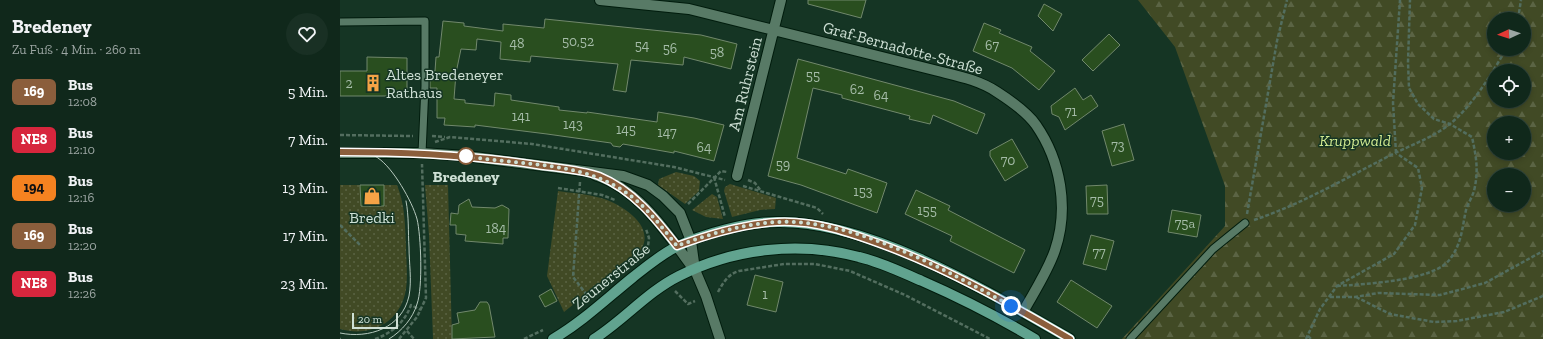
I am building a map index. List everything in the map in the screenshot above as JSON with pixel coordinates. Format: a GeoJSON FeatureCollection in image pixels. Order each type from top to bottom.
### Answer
{"type":"FeatureCollection","features":[{"type":"Feature","properties":{"kind":"main road","name":"Zeunerstraße"},"geometry":{"type":"LineString","coordinates":[[553,339],[571,328],[650,264],[677,246],[729,230],[756,224],[779,222],[809,224],[841,230],[908,254],[964,280],[1070,339]]}},
{"type":"Feature","properties":{"kind":"main road"},"geometry":{"type":"LineString","coordinates":[[594,339],[666,283],[695,270],[735,256],[787,248],[829,251],[860,257],[956,296],[1035,339]]}},
{"type":"Feature","properties":{"kind":"street","name":"Graf-Bernadotte-Straße"},"geometry":{"type":"LineString","coordinates":[[600,0],[689,9],[775,29],[975,81],[1003,96],[1021,109],[1036,125],[1058,170],[1062,210],[1055,250],[1023,312]]}},
{"type":"Feature","properties":{"kind":"street","name":"Am Ruhrstein"},"geometry":{"type":"LineString","coordinates":[[739,180],[782,0]]}},
{"type":"Feature","properties":{"kind":"street"},"geometry":{"type":"LineString","coordinates":[[340,152],[422,153],[499,159],[622,176],[648,185],[663,196],[680,213],[691,241],[695,270]]}},
{"type":"Feature","properties":{"kind":"street"},"geometry":{"type":"LineString","coordinates":[[581,171],[600,177],[619,187],[653,216],[695,270],[706,296],[720,339]]}},
{"type":"Feature","properties":{"kind":"lane"},"geometry":{"type":"LineString","coordinates":[[340,22],[425,21],[426,86],[422,153]]}},
{"type":"Feature","properties":{"kind":"lane"},"geometry":{"type":"LineString","coordinates":[[1130,339],[1213,249],[1245,223]]}},
{"type":"Feature","properties":{"kind":"path"},"geometry":{"type":"LineString","coordinates":[[1287,0],[1277,41],[1245,223],[1286,209],[1424,140],[1450,124],[1479,92],[1502,56]]}},
{"type":"Feature","properties":{"kind":"path"},"geometry":{"type":"LineString","coordinates":[[1396,153],[1393,103],[1400,0]]}},
{"type":"Feature","properties":{"kind":"path"},"geometry":{"type":"LineString","coordinates":[[1337,286],[1382,282],[1429,274],[1450,260],[1462,236],[1466,210],[1474,192],[1478,164],[1472,136],[1450,124],[1434,119],[1418,104],[1409,88],[1408,62],[1410,0]]}},
{"type":"Feature","properties":{"kind":"path"},"geometry":{"type":"LineString","coordinates":[[1519,12],[1521,0]]}},
{"type":"Feature","properties":{"kind":"path"},"geometry":{"type":"LineString","coordinates":[[340,135],[450,137],[532,144],[674,167],[728,181]]}},
{"type":"Feature","properties":{"kind":"path"},"geometry":{"type":"LineString","coordinates":[[436,141],[450,137]]}},
{"type":"Feature","properties":{"kind":"path"},"geometry":{"type":"LineString","coordinates":[[582,159],[583,152]]}},
{"type":"Feature","properties":{"kind":"path"},"geometry":{"type":"LineString","coordinates":[[1311,339],[1307,338],[1320,309],[1337,286],[1394,254],[1415,225],[1422,188],[1418,168],[1396,153]]}},
{"type":"Feature","properties":{"kind":"path"},"geometry":{"type":"LineString","coordinates":[[399,339],[407,331],[421,310],[426,298],[422,166]]}},
{"type":"Feature","properties":{"kind":"path"},"geometry":{"type":"LineString","coordinates":[[686,207],[714,177]]}},
{"type":"Feature","properties":{"kind":"path"},"geometry":{"type":"LineString","coordinates":[[714,177],[725,218]]}},
{"type":"Feature","properties":{"kind":"path"},"geometry":{"type":"LineString","coordinates":[[739,180],[817,208],[827,217]]}},
{"type":"Feature","properties":{"kind":"path"},"geometry":{"type":"LineString","coordinates":[[580,183],[573,277],[597,307]]}},
{"type":"Feature","properties":{"kind":"path"},"geometry":{"type":"LineString","coordinates":[[558,188],[580,190],[602,195],[620,204]]}},
{"type":"Feature","properties":{"kind":"path"},"geometry":{"type":"LineString","coordinates":[[643,223],[649,238],[648,246],[642,252],[646,257]]}},
{"type":"Feature","properties":{"kind":"path"},"geometry":{"type":"LineString","coordinates":[[340,225],[360,245]]}},
{"type":"Feature","properties":{"kind":"path"},"geometry":{"type":"LineString","coordinates":[[649,238],[653,234]]}},
{"type":"Feature","properties":{"kind":"path"},"geometry":{"type":"LineString","coordinates":[[1330,297],[1356,297],[1378,293],[1440,295],[1484,283],[1543,251]]}},
{"type":"Feature","properties":{"kind":"path"},"geometry":{"type":"LineString","coordinates":[[706,296],[718,292],[728,277],[739,271],[784,264],[829,266],[850,271],[905,295],[990,339]]}},
{"type":"Feature","properties":{"kind":"path"},"geometry":{"type":"LineString","coordinates":[[676,292],[688,304],[694,302]]}},
{"type":"Feature","properties":{"kind":"path"},"geometry":{"type":"LineString","coordinates":[[1356,297],[1390,314],[1434,322],[1457,321],[1504,312],[1543,296]]}},
{"type":"Feature","properties":{"kind":"path"},"geometry":{"type":"LineString","coordinates":[[375,339],[388,334],[399,324],[411,305],[421,310]]}},
{"type":"Feature","properties":{"kind":"path"},"geometry":{"type":"LineString","coordinates":[[407,331],[414,339]]}},
{"type":"Feature","properties":{"kind":"green space","name":"Kruppwald"},"geometry":{"type":"Polygon","coordinates":[[[1138,0],[1543,0],[1543,339],[1122,339],[1225,226],[1225,186],[1175,47],[1138,0]]]}},
{"type":"Feature","properties":{"kind":"green space"},"geometry":{"type":"Polygon","coordinates":[[[676,172],[694,176],[700,181],[699,191],[685,204],[658,185],[659,179],[676,172]]]}},
{"type":"Feature","properties":{"kind":"green space"},"geometry":{"type":"Polygon","coordinates":[[[730,184],[776,198],[775,209],[760,210],[732,217],[724,191],[725,187],[730,184]]]}},
{"type":"Feature","properties":{"kind":"green space"},"geometry":{"type":"Polygon","coordinates":[[[340,185],[397,185],[403,207],[407,273],[406,289],[403,301],[391,319],[383,325],[363,331],[340,329],[340,185]]]}},
{"type":"Feature","properties":{"kind":"green space"},"geometry":{"type":"Polygon","coordinates":[[[425,185],[448,185],[452,339],[433,339],[429,235],[425,185]]]}},
{"type":"Feature","properties":{"kind":"green space"},"geometry":{"type":"Polygon","coordinates":[[[558,191],[601,198],[618,205],[634,217],[644,232],[644,241],[641,250],[564,312],[547,276],[558,191]]]}},
{"type":"Feature","properties":{"kind":"green space"},"geometry":{"type":"Polygon","coordinates":[[[712,194],[717,197],[723,219],[706,217],[692,210],[712,194]]]}},
{"type":"Feature","properties":{"kind":"building"},"geometry":{"type":"Polygon","coordinates":[[[808,0],[866,0],[861,18],[808,4],[808,0]]]}},
{"type":"Feature","properties":{"kind":"building"},"geometry":{"type":"Polygon","coordinates":[[[1044,4],[1062,14],[1053,31],[1038,16],[1044,4]]]}},
{"type":"Feature","properties":{"kind":"building"},"geometry":{"type":"Polygon","coordinates":[[[545,19],[701,35],[737,44],[731,69],[684,57],[683,65],[631,60],[626,92],[613,90],[618,64],[531,56],[530,62],[500,59],[501,42],[477,39],[476,50],[461,49],[456,73],[454,99],[465,100],[465,103],[494,106],[495,93],[511,95],[511,100],[559,107],[559,110],[587,112],[657,122],[658,112],[724,125],[714,161],[674,151],[674,153],[623,144],[620,147],[613,146],[611,143],[475,125],[475,127],[444,125],[445,118],[437,118],[437,88],[430,88],[430,70],[435,71],[436,57],[439,57],[443,21],[464,23],[464,26],[503,31],[503,24],[544,28],[545,19]]]}},
{"type":"Feature","properties":{"kind":"building"},"geometry":{"type":"Polygon","coordinates":[[[984,23],[1001,30],[999,33],[1032,47],[1030,51],[1055,71],[1039,90],[1012,68],[973,51],[984,23]]]}},
{"type":"Feature","properties":{"kind":"building"},"geometry":{"type":"Polygon","coordinates":[[[1109,34],[1120,45],[1093,71],[1082,60],[1109,34]]]}},
{"type":"Feature","properties":{"kind":"building","name":"Altes Bredeneyer Rathaus"},"geometry":{"type":"Polygon","coordinates":[[[367,57],[407,58],[407,96],[340,96],[340,71],[367,71],[367,57]]]}},
{"type":"Feature","properties":{"kind":"building"},"geometry":{"type":"Polygon","coordinates":[[[798,59],[954,101],[985,114],[977,134],[933,115],[930,124],[909,119],[910,116],[842,98],[842,95],[813,88],[797,158],[846,174],[848,169],[887,183],[877,213],[801,185],[768,176],[798,59]]]}},
{"type":"Feature","properties":{"kind":"building"},"geometry":{"type":"Polygon","coordinates":[[[1075,88],[1083,100],[1091,95],[1098,106],[1065,130],[1059,117],[1052,114],[1051,106],[1075,88]]]}},
{"type":"Feature","properties":{"kind":"building"},"geometry":{"type":"Polygon","coordinates":[[[1124,124],[1134,160],[1112,166],[1102,131],[1124,124]]]}},
{"type":"Feature","properties":{"kind":"building"},"geometry":{"type":"Polygon","coordinates":[[[1012,139],[1028,167],[1005,181],[990,156],[990,151],[1012,139]]]}},
{"type":"Feature","properties":{"kind":"building","name":"Bredki"},"geometry":{"type":"Polygon","coordinates":[[[360,185],[384,185],[384,206],[361,206],[360,185]]]}},
{"type":"Feature","properties":{"kind":"building"},"geometry":{"type":"Polygon","coordinates":[[[1107,185],[1108,214],[1087,214],[1086,186],[1107,185]]]}},
{"type":"Feature","properties":{"kind":"building"},"geometry":{"type":"Polygon","coordinates":[[[916,190],[950,206],[948,210],[1025,250],[1014,273],[950,241],[952,236],[905,214],[916,190]]]}},
{"type":"Feature","properties":{"kind":"building"},"geometry":{"type":"Polygon","coordinates":[[[469,199],[472,207],[495,208],[502,205],[509,209],[508,238],[503,238],[503,244],[465,241],[466,235],[456,234],[456,225],[450,225],[451,213],[458,214],[459,205],[469,199]]]}},
{"type":"Feature","properties":{"kind":"building"},"geometry":{"type":"Polygon","coordinates":[[[1172,210],[1201,215],[1197,237],[1168,232],[1172,210]]]}},
{"type":"Feature","properties":{"kind":"building"},"geometry":{"type":"Polygon","coordinates":[[[1091,235],[1114,241],[1106,270],[1083,264],[1091,235]]]}},
{"type":"Feature","properties":{"kind":"building"},"geometry":{"type":"Polygon","coordinates":[[[755,275],[783,282],[776,312],[747,305],[755,275]]]}},
{"type":"Feature","properties":{"kind":"building"},"geometry":{"type":"Polygon","coordinates":[[[1071,280],[1112,306],[1097,328],[1057,302],[1071,280]]]}},
{"type":"Feature","properties":{"kind":"building"},"geometry":{"type":"Polygon","coordinates":[[[551,289],[557,301],[545,307],[539,296],[551,289]]]}},
{"type":"Feature","properties":{"kind":"building"},"geometry":{"type":"Polygon","coordinates":[[[480,302],[487,302],[489,305],[495,337],[452,339],[452,325],[459,323],[457,313],[475,310],[480,302]]]}},
{"type":"Feature","properties":{"kind":"tram line"},"geometry":{"type":"LineString","coordinates":[[340,149],[365,152],[374,155],[384,163],[396,177],[411,203],[417,219],[420,237],[421,262],[419,296],[410,319],[403,328],[389,339]]}},
{"type":"Feature","properties":{"kind":"tram line"},"geometry":{"type":"LineString","coordinates":[[340,333],[362,334],[383,329],[392,323],[405,307],[410,290],[408,218],[406,201]]}},
{"type":"Feature","properties":{"kind":"bus line","name":"169"},"geometry":{"type":"LineString","coordinates":[[340,152],[422,153],[499,159],[581,171],[600,177],[619,187],[637,201],[653,216],[677,246],[729,230],[756,224],[779,222],[809,224],[841,230],[908,254],[964,280],[1070,339]]}},
{"type":"Feature","properties":{"kind":"place","name":"Altes Bredeneyer Rathaus"},"geometry":{"type":"Point","coordinates":[373,83]}},
{"type":"Feature","properties":{"kind":"place","name":"Bredeney"},"geometry":{"type":"Point","coordinates":[466,156]}},
{"type":"Feature","properties":{"kind":"place","name":"Bredki"},"geometry":{"type":"Point","coordinates":[372,196]}},
{"type":"Feature","properties":{"kind":"route"},"geometry":{"type":"LineString","coordinates":[[466,156],[499,159],[581,171],[600,177],[619,187],[637,201],[653,216],[677,246],[729,230],[756,224],[779,222],[809,224],[841,230],[908,254],[964,280],[1011,306]]}}]}
